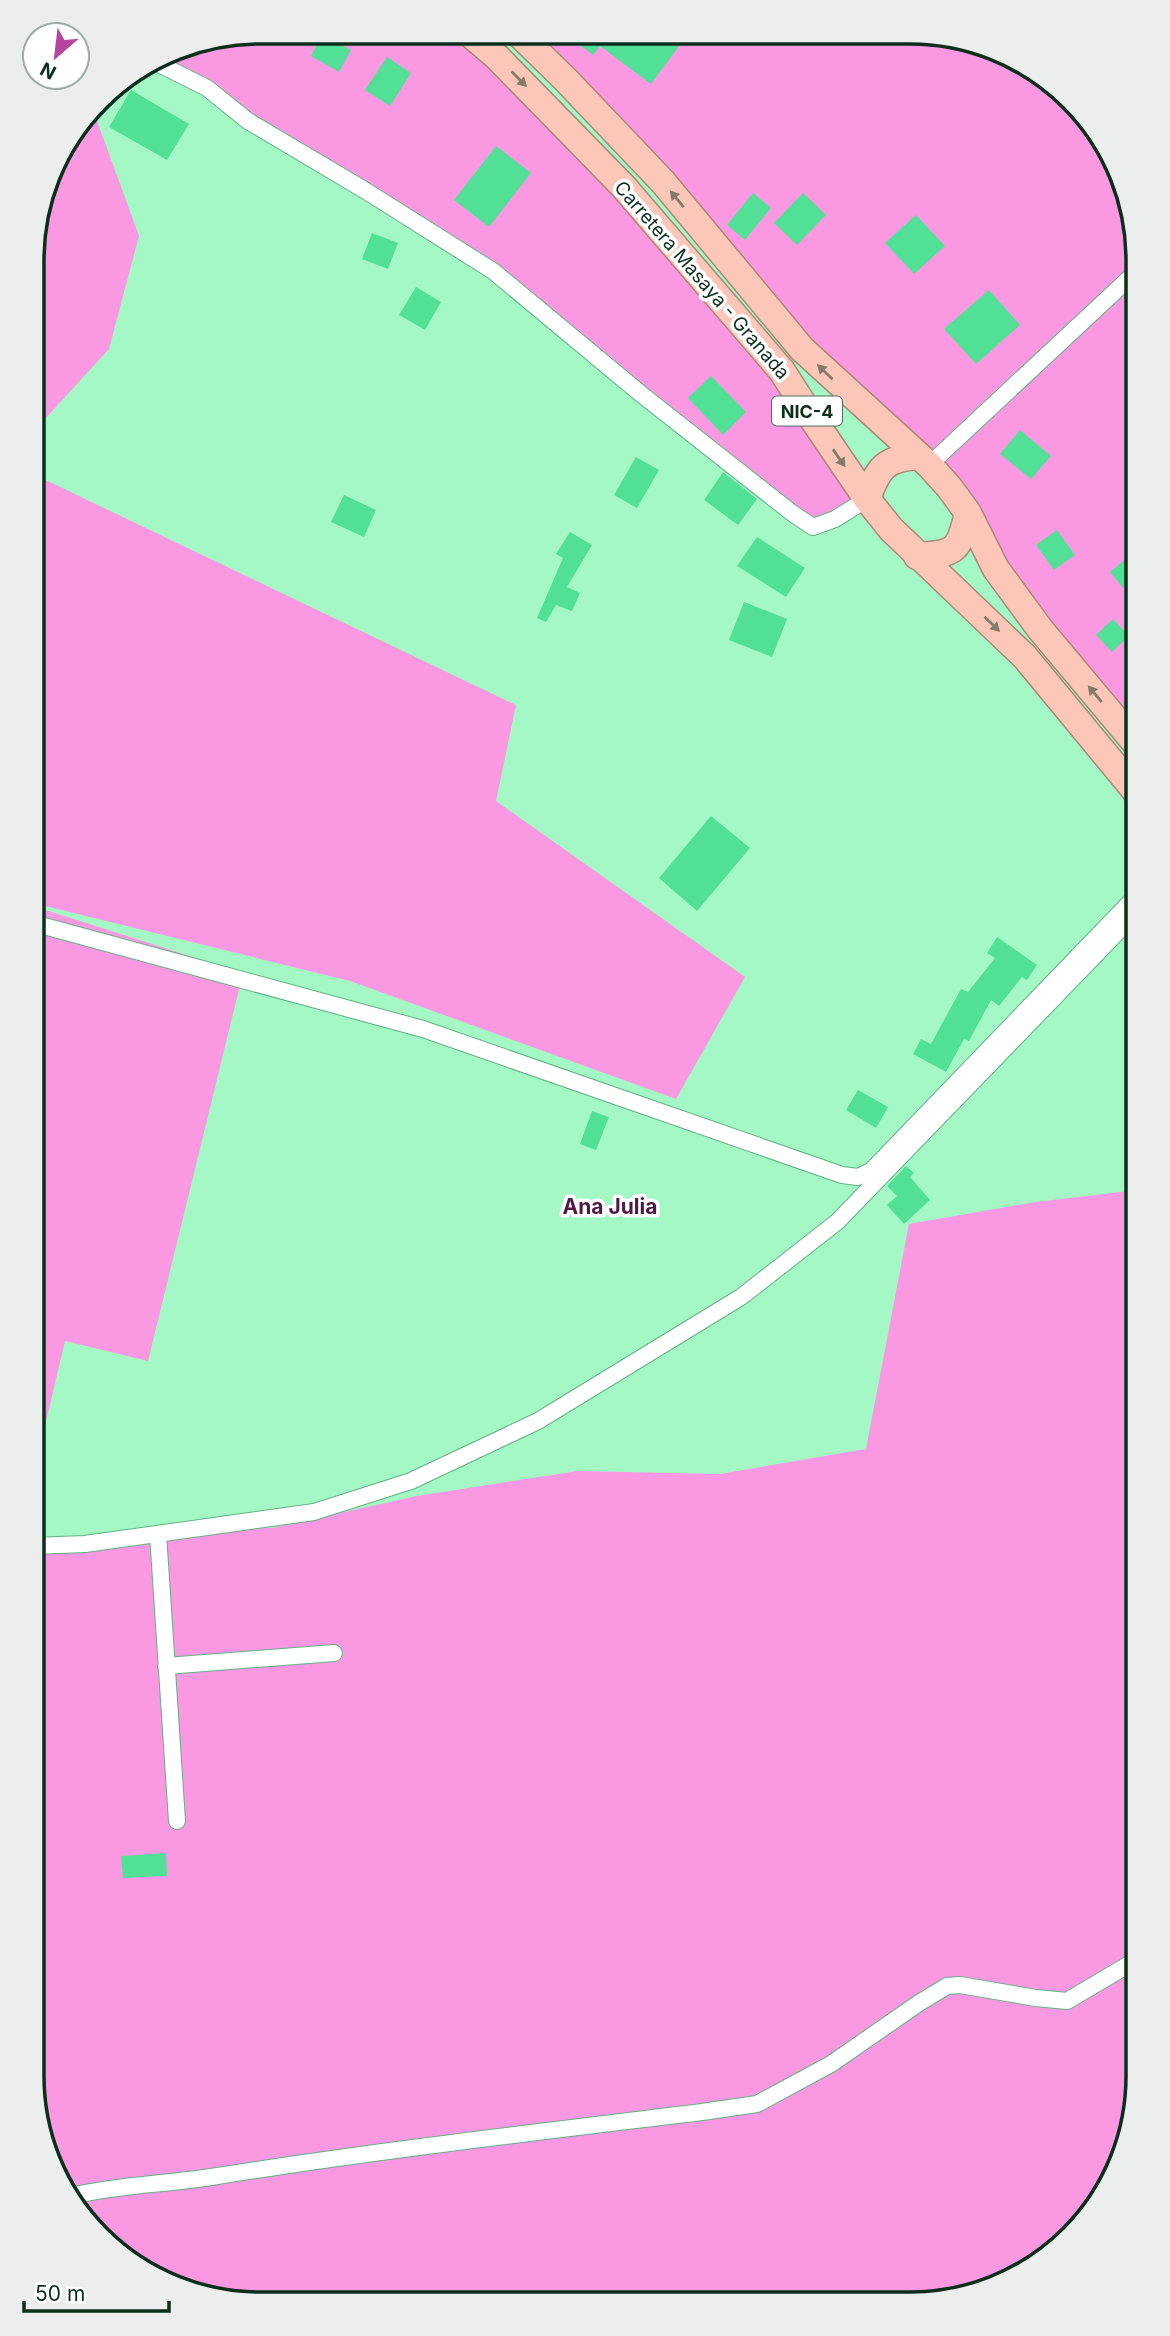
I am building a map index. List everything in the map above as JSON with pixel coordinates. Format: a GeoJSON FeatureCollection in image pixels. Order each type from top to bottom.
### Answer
{"type":"FeatureCollection","features":[{"type":"Feature","properties":{"kind":"highway","name":"Carretera Masaya - Granada"},"geometry":{"type":"LineString","coordinates":[[482,44],[623,186],[782,371],[867,499],[891,528],[917,556],[1025,657],[1126,779]]}},
{"type":"Feature","properties":{"kind":"highway","name":"Carretera Masaya - Granada"},"geometry":{"type":"LineString","coordinates":[[529,44],[663,182],[802,349],[924,460],[949,487],[968,513],[996,569],[1040,629],[1126,733]]}},
{"type":"Feature","properties":{"kind":"highway"},"geometry":{"type":"LineString","coordinates":[[867,499],[875,476],[886,464],[901,457],[924,460]]}},
{"type":"Feature","properties":{"kind":"highway"},"geometry":{"type":"LineString","coordinates":[[917,556],[940,555],[953,551],[962,537],[968,513]]}},
{"type":"Feature","properties":{"kind":"street"},"geometry":{"type":"LineString","coordinates":[[163,66],[206,88],[248,121],[493,271],[641,394],[813,527],[835,519],[867,499]]}},
{"type":"Feature","properties":{"kind":"street"},"geometry":{"type":"LineString","coordinates":[[924,460],[1126,281]]}},
{"type":"Feature","properties":{"kind":"street"},"geometry":{"type":"LineString","coordinates":[[44,926],[423,1030],[842,1175],[858,1177],[871,1171],[1126,906]]}},
{"type":"Feature","properties":{"kind":"street"},"geometry":{"type":"LineString","coordinates":[[44,1546],[85,1544],[314,1512],[411,1481],[538,1421],[741,1297],[837,1222],[1126,923]]}},
{"type":"Feature","properties":{"kind":"street"},"geometry":{"type":"LineString","coordinates":[[158,1534],[177,1821]]}},
{"type":"Feature","properties":{"kind":"street"},"geometry":{"type":"LineString","coordinates":[[166,1666],[334,1653]]}},
{"type":"Feature","properties":{"kind":"street"},"geometry":{"type":"LineString","coordinates":[[79,2194],[106,2188],[197,2179],[345,2156],[757,2104],[831,2064],[947,1986],[960,1985],[1067,2001],[1126,1966]]}},
{"type":"Feature","properties":{"kind":"shaded area"},"geometry":{"type":"Polygon","coordinates":[[[480,44],[623,186],[867,499],[813,527],[493,271],[163,67],[204,51],[232,46],[480,44]]]}},
{"type":"Feature","properties":{"kind":"shaded area"},"geometry":{"type":"Polygon","coordinates":[[[528,44],[938,46],[979,55],[1006,66],[1052,97],[1073,118],[1104,164],[1115,191],[1124,232],[1126,715],[1036,609],[929,465],[528,44]]]}},
{"type":"Feature","properties":{"kind":"shaded area"},"geometry":{"type":"Polygon","coordinates":[[[96,119],[139,236],[109,349],[44,420],[46,232],[51,204],[66,164],[96,119]]]}},
{"type":"Feature","properties":{"kind":"shaded area"},"geometry":{"type":"Polygon","coordinates":[[[44,479],[516,705],[496,801],[745,977],[676,1099],[350,981],[44,906],[44,479]]]}},
{"type":"Feature","properties":{"kind":"shaded area"},"geometry":{"type":"Polygon","coordinates":[[[44,910],[243,973],[148,1361],[65,1341],[44,1430],[44,910]]]}},
{"type":"Feature","properties":{"kind":"shaded area"},"geometry":{"type":"Polygon","coordinates":[[[1126,1191],[1126,2090],[1115,2145],[1104,2172],[1082,2208],[1052,2239],[1006,2270],[966,2285],[910,2292],[260,2292],[204,2285],[177,2276],[140,2256],[118,2239],[97,2218],[66,2172],[55,2145],[46,2104],[44,1538],[240,1526],[272,1528],[417,1496],[578,1471],[720,1474],[866,1449],[909,1224],[1036,1202],[1126,1191]]]}},
{"type":"Feature","properties":{"kind":"building"},"geometry":{"type":"Polygon","coordinates":[[[317,44],[339,44],[351,50],[339,72],[311,56],[317,44]]]}},
{"type":"Feature","properties":{"kind":"building"},"geometry":{"type":"Polygon","coordinates":[[[578,44],[681,44],[651,84],[600,46],[593,55],[578,44]]]}},
{"type":"Feature","properties":{"kind":"building"},"geometry":{"type":"Polygon","coordinates":[[[387,57],[411,73],[390,106],[365,90],[387,57]]]}},
{"type":"Feature","properties":{"kind":"building"},"geometry":{"type":"Polygon","coordinates":[[[131,90],[189,124],[167,160],[109,127],[131,90]]]}},
{"type":"Feature","properties":{"kind":"building"},"geometry":{"type":"Polygon","coordinates":[[[496,146],[531,173],[489,227],[454,200],[496,146]]]}},
{"type":"Feature","properties":{"kind":"building"},"geometry":{"type":"Polygon","coordinates":[[[753,193],[771,208],[745,240],[727,225],[753,193]]]}},
{"type":"Feature","properties":{"kind":"building"},"geometry":{"type":"Polygon","coordinates":[[[803,193],[826,215],[797,245],[774,223],[803,193]]]}},
{"type":"Feature","properties":{"kind":"building"},"geometry":{"type":"Polygon","coordinates":[[[916,215],[945,246],[914,274],[885,243],[916,215]]]}},
{"type":"Feature","properties":{"kind":"building"},"geometry":{"type":"Polygon","coordinates":[[[372,233],[398,243],[388,269],[362,259],[372,233]]]}},
{"type":"Feature","properties":{"kind":"building"},"geometry":{"type":"Polygon","coordinates":[[[416,287],[441,302],[425,330],[399,315],[416,287]]]}},
{"type":"Feature","properties":{"kind":"building"},"geometry":{"type":"Polygon","coordinates":[[[989,290],[1020,325],[976,364],[944,329],[989,290]]]}},
{"type":"Feature","properties":{"kind":"building"},"geometry":{"type":"Polygon","coordinates":[[[711,376],[746,412],[723,435],[688,398],[711,376]]]}},
{"type":"Feature","properties":{"kind":"building"},"geometry":{"type":"Polygon","coordinates":[[[1020,430],[1051,456],[1031,479],[1000,454],[1020,430]]]}},
{"type":"Feature","properties":{"kind":"building"},"geometry":{"type":"Polygon","coordinates":[[[636,457],[659,470],[637,508],[614,495],[636,457]]]}},
{"type":"Feature","properties":{"kind":"building"},"geometry":{"type":"Polygon","coordinates":[[[723,472],[757,499],[738,525],[704,500],[723,472]]]}},
{"type":"Feature","properties":{"kind":"building"},"geometry":{"type":"Polygon","coordinates":[[[344,495],[376,510],[364,537],[331,522],[344,495]]]}},
{"type":"Feature","properties":{"kind":"building"},"geometry":{"type":"Polygon","coordinates":[[[1057,530],[1075,555],[1054,570],[1036,545],[1057,530]]]}},
{"type":"Feature","properties":{"kind":"building"},"geometry":{"type":"Polygon","coordinates":[[[570,532],[592,545],[567,587],[580,593],[572,611],[556,605],[546,622],[537,618],[563,558],[556,554],[570,532]]]}},
{"type":"Feature","properties":{"kind":"building"},"geometry":{"type":"Polygon","coordinates":[[[757,537],[805,568],[786,597],[737,566],[757,537]]]}},
{"type":"Feature","properties":{"kind":"building"},"geometry":{"type":"Polygon","coordinates":[[[1126,559],[1126,585],[1123,588],[1110,572],[1126,559]]]}},
{"type":"Feature","properties":{"kind":"building"},"geometry":{"type":"Polygon","coordinates":[[[744,602],[787,619],[772,657],[729,640],[744,602]]]}},
{"type":"Feature","properties":{"kind":"building"},"geometry":{"type":"Polygon","coordinates":[[[1113,619],[1126,633],[1126,639],[1112,652],[1096,635],[1113,619]]]}},
{"type":"Feature","properties":{"kind":"building"},"geometry":{"type":"Polygon","coordinates":[[[711,816],[750,848],[697,911],[659,878],[711,816]]]}},
{"type":"Feature","properties":{"kind":"building"},"geometry":{"type":"Polygon","coordinates":[[[997,937],[1037,965],[1027,980],[1022,977],[999,1006],[991,1000],[969,1041],[964,1039],[946,1072],[913,1054],[921,1039],[931,1044],[961,989],[968,992],[995,958],[987,953],[997,937]]]}},
{"type":"Feature","properties":{"kind":"building"},"geometry":{"type":"Polygon","coordinates":[[[858,1090],[888,1107],[876,1128],[846,1110],[858,1090]]]}},
{"type":"Feature","properties":{"kind":"building"},"geometry":{"type":"Polygon","coordinates":[[[592,1111],[609,1117],[596,1150],[580,1144],[592,1111]]]}},
{"type":"Feature","properties":{"kind":"building"},"geometry":{"type":"Polygon","coordinates":[[[906,1166],[914,1173],[910,1177],[930,1200],[904,1224],[887,1205],[897,1196],[887,1186],[906,1166]]]}},
{"type":"Feature","properties":{"kind":"building"},"geometry":{"type":"Polygon","coordinates":[[[166,1853],[167,1876],[123,1878],[121,1856],[166,1853]]]}},
{"type":"Feature","properties":{"kind":"district","name":"Ana Julia"},"geometry":{"type":"Point","coordinates":[610,1206]}}]}
